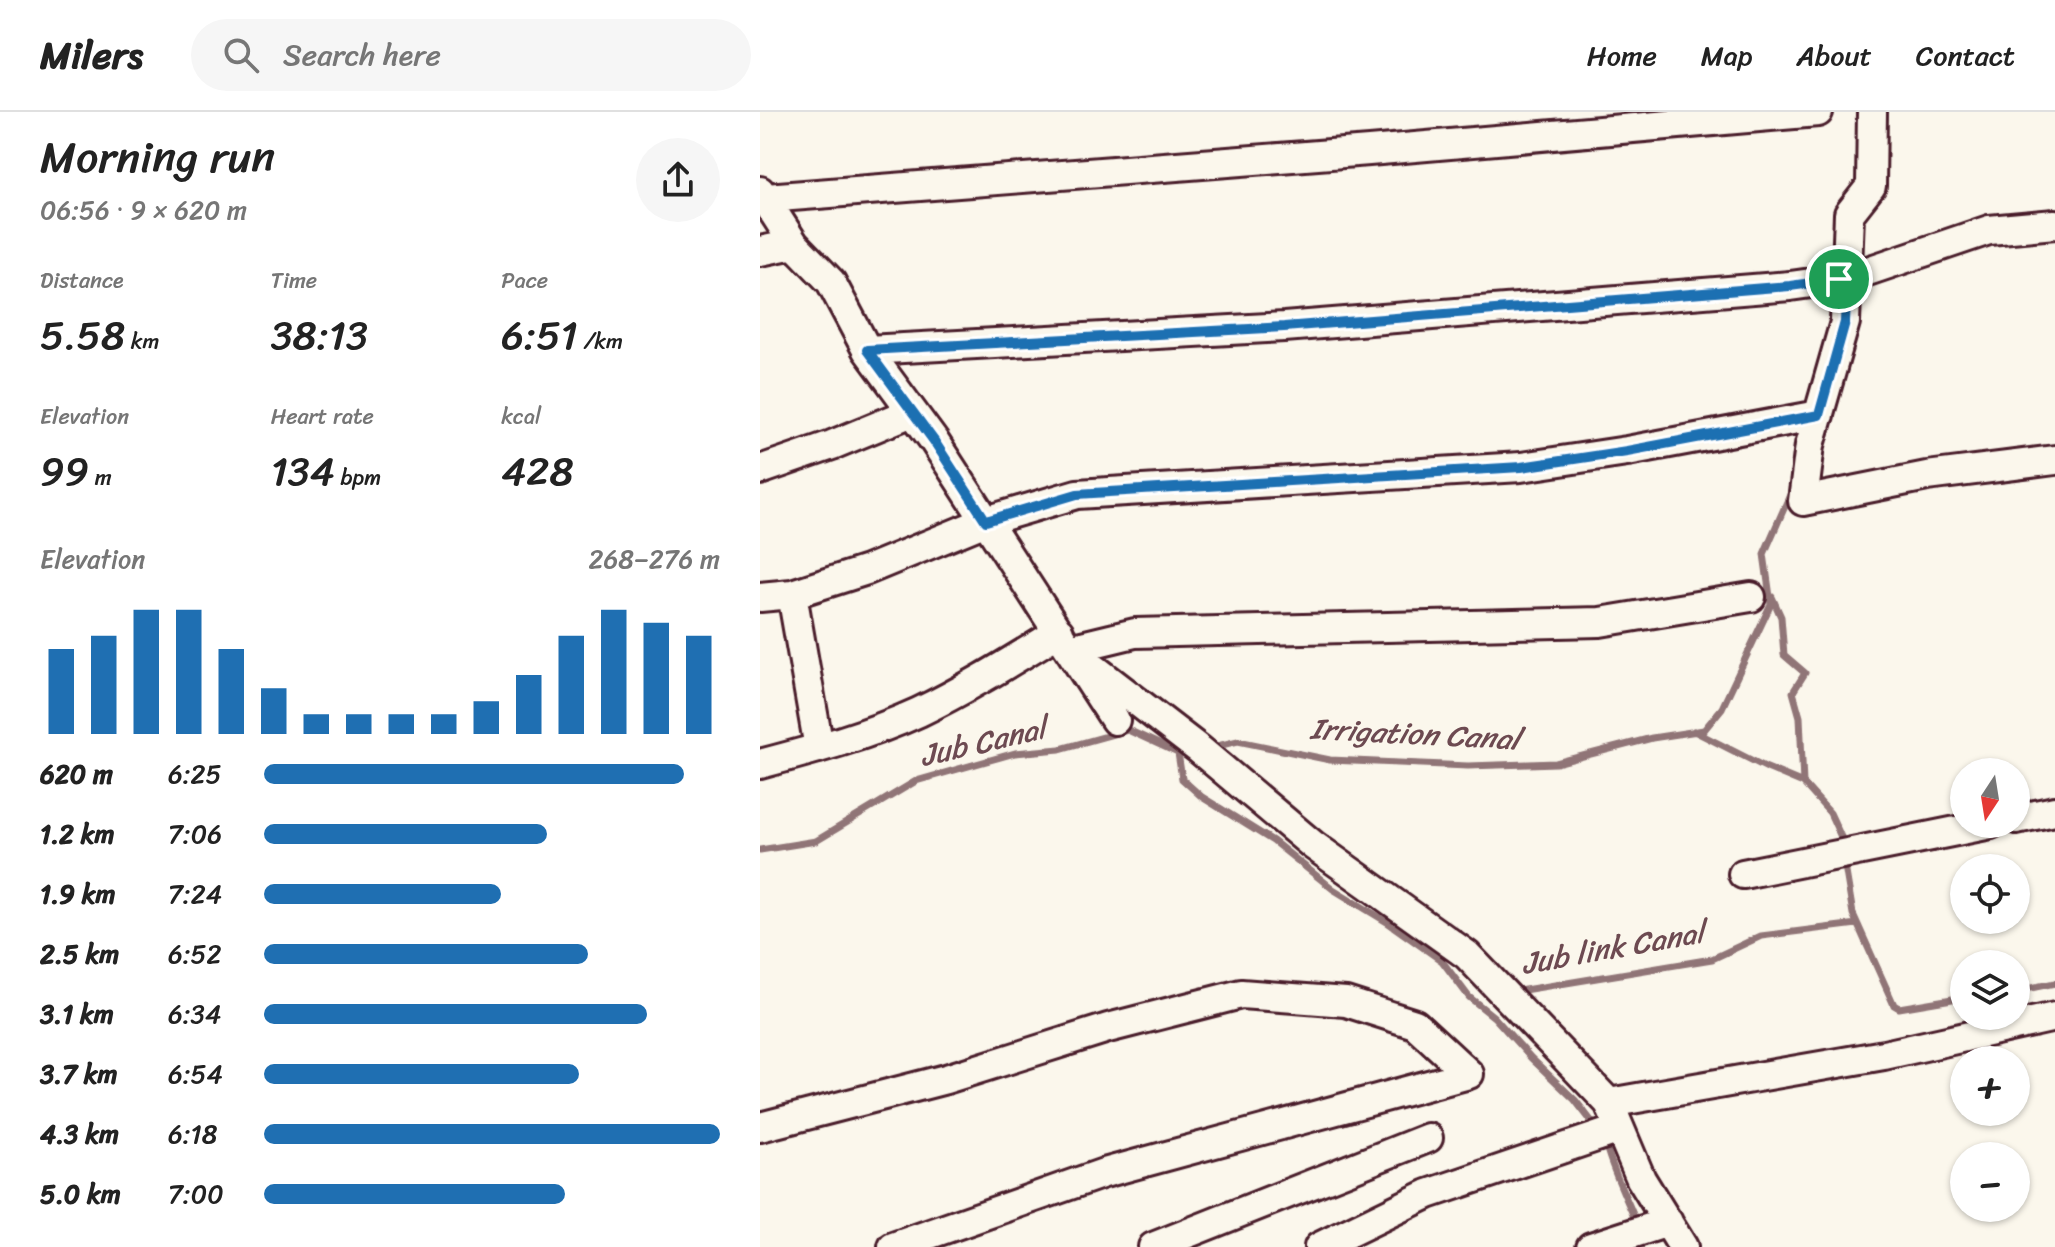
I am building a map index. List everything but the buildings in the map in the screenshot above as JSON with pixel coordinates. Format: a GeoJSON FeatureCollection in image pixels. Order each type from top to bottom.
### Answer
{"type":"FeatureCollection","features":[{"type":"Feature","properties":{"kind":"street"},"geometry":{"type":"LineString","coordinates":[[1115,720],[934,441],[867,350],[831,282],[794,244],[763,194],[1369,151],[1818,112]]}},
{"type":"Feature","properties":{"kind":"street"},"geometry":{"type":"LineString","coordinates":[[1872,112],[1871,186],[1849,214],[1845,322],[1810,445],[1803,501],[1927,476],[2055,460]]}},
{"type":"Feature","properties":{"kind":"street"},"geometry":{"type":"LineString","coordinates":[[867,350],[1284,327],[1790,286],[1847,278],[1989,230],[2055,224]]}},
{"type":"Feature","properties":{"kind":"street"},"geometry":{"type":"LineString","coordinates":[[760,251],[794,244]]}},
{"type":"Feature","properties":{"kind":"street"},"geometry":{"type":"LineString","coordinates":[[760,470],[912,412]]}},
{"type":"Feature","properties":{"kind":"street"},"geometry":{"type":"LineString","coordinates":[[760,597],[792,594],[867,570],[986,521],[1077,494],[1521,467],[1627,451],[1819,415]]}},
{"type":"Feature","properties":{"kind":"street"},"geometry":{"type":"LineString","coordinates":[[792,594],[819,748]]}},
{"type":"Feature","properties":{"kind":"street"},"geometry":{"type":"LineString","coordinates":[[760,764],[819,748],[917,713],[1064,640],[1135,633],[1600,622],[1751,597]]}},
{"type":"Feature","properties":{"kind":"street"},"geometry":{"type":"LineString","coordinates":[[1064,640],[1313,845],[1467,955],[1614,1116],[1641,1179],[1683,1247]]}},
{"type":"Feature","properties":{"kind":"street"},"geometry":{"type":"LineString","coordinates":[[2030,816],[2055,811]]}},
{"type":"Feature","properties":{"kind":"street"},"geometry":{"type":"LineString","coordinates":[[1743,874],[1950,832]]}},
{"type":"Feature","properties":{"kind":"street"},"geometry":{"type":"LineString","coordinates":[[760,1127],[946,1079],[1108,1028],[1241,994],[1346,1002],[1415,1024],[1469,1074],[1104,1173],[893,1247]]}},
{"type":"Feature","properties":{"kind":"street"},"geometry":{"type":"LineString","coordinates":[[1319,1247],[1428,1194],[1614,1116],[2055,1017]]}},
{"type":"Feature","properties":{"kind":"street"},"geometry":{"type":"LineString","coordinates":[[1153,1247],[1428,1138]]}},
{"type":"Feature","properties":{"kind":"street"},"geometry":{"type":"LineString","coordinates":[[1591,1247],[1668,1222]]}},
{"type":"Feature","properties":{"kind":"waterway","name":"Irrigation Canal"},"geometry":{"type":"LineString","coordinates":[[1209,748],[1238,741],[1330,760],[1468,766],[1556,763],[1652,738],[1704,730],[1722,708],[1771,604],[1764,554],[1793,488]]}},
{"type":"Feature","properties":{"kind":"waterway","name":"Jub link Canal"},"geometry":{"type":"LineString","coordinates":[[1772,597],[1781,617],[1784,655],[1805,673],[1793,692],[1800,717],[1803,783]]}},
{"type":"Feature","properties":{"kind":"waterway","name":"Jub Canal"},"geometry":{"type":"LineString","coordinates":[[760,850],[816,841],[916,781],[1015,753],[1060,749],[1128,730],[1178,753]]}},
{"type":"Feature","properties":{"kind":"waterway","name":"Jub link Canal"},"geometry":{"type":"LineString","coordinates":[[1694,731],[1803,783],[1830,813],[1843,848]]}},
{"type":"Feature","properties":{"kind":"waterway","name":"Irrigation Canal"},"geometry":{"type":"LineString","coordinates":[[1189,751],[1178,753],[1182,779],[1202,797],[1273,841],[1333,889],[1442,961],[1469,997],[1494,1017],[1575,1100],[1599,1131]]}},
{"type":"Feature","properties":{"kind":"waterway","name":"Jub link Canal"},"geometry":{"type":"LineString","coordinates":[[1844,860],[1853,914],[1894,1005],[1899,1008],[1950,999]]}},
{"type":"Feature","properties":{"kind":"waterway","name":"Jub link Canal"},"geometry":{"type":"LineString","coordinates":[[1512,992],[1712,959],[1761,936],[1857,924]]}},
{"type":"Feature","properties":{"kind":"waterway","name":"Jub link Canal"},"geometry":{"type":"LineString","coordinates":[[2030,988],[2055,983]]}},
{"type":"Feature","properties":{"kind":"waterway","name":"Irrigation Canal"},"geometry":{"type":"LineString","coordinates":[[1605,1142],[1638,1227]]}},
{"type":"Feature","properties":{"kind":"route"},"geometry":{"type":"LineString","coordinates":[[1847,278],[1845,322],[1819,415],[1627,451],[1521,467],[1077,494],[986,521],[934,441],[867,350],[1284,327],[1790,286],[1839,279],[1847,278]]}}]}
